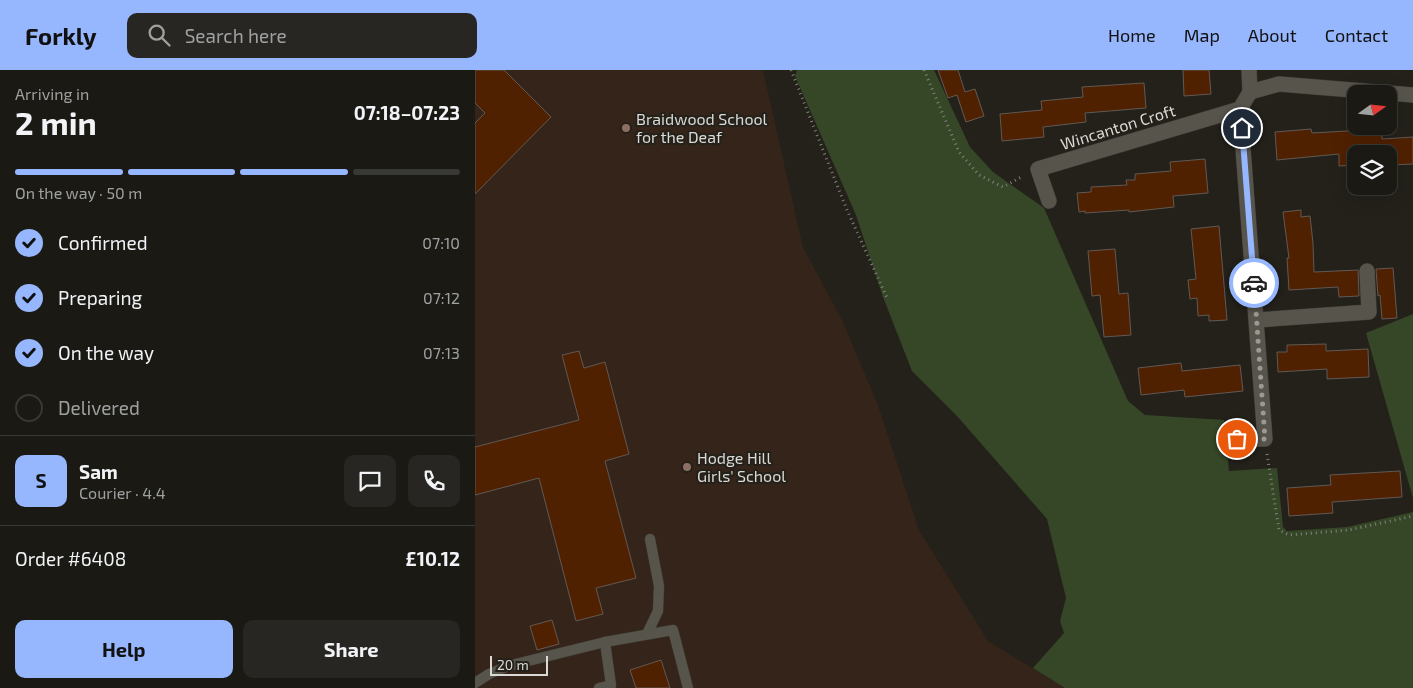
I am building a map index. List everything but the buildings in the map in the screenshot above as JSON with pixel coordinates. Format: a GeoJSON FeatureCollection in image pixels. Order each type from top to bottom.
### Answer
{"type":"FeatureCollection","features":[{"type":"Feature","properties":{"kind":"street"},"geometry":{"type":"LineString","coordinates":[[1237,439],[1265,439],[1240,109],[1250,92],[1249,70]]}},
{"type":"Feature","properties":{"kind":"street"},"geometry":{"type":"LineString","coordinates":[[1250,92],[1279,84],[1413,96]]}},
{"type":"Feature","properties":{"kind":"street","name":"Wincanton Croft"},"geometry":{"type":"LineString","coordinates":[[1038,169],[1240,109]]}},
{"type":"Feature","properties":{"kind":"street"},"geometry":{"type":"LineString","coordinates":[[1038,169],[1049,201]]}},
{"type":"Feature","properties":{"kind":"street"},"geometry":{"type":"LineString","coordinates":[[1257,320],[1369,312],[1367,271]]}},
{"type":"Feature","properties":{"kind":"lane"},"geometry":{"type":"LineString","coordinates":[[647,634],[658,611],[659,586],[650,540]]}},
{"type":"Feature","properties":{"kind":"lane"},"geometry":{"type":"LineString","coordinates":[[475,683],[489,674],[509,666],[605,642],[673,630],[688,688]]}},
{"type":"Feature","properties":{"kind":"lane"},"geometry":{"type":"LineString","coordinates":[[599,688],[611,685],[605,642]]}},
{"type":"Feature","properties":{"kind":"path"},"geometry":{"type":"LineString","coordinates":[[791,70],[847,210],[888,300]]}},
{"type":"Feature","properties":{"kind":"path"},"geometry":{"type":"LineString","coordinates":[[924,70],[959,152],[979,176],[1003,187],[1038,169]]}},
{"type":"Feature","properties":{"kind":"path"},"geometry":{"type":"LineString","coordinates":[[1265,439],[1279,530],[1289,535],[1349,530],[1413,516]]}},
{"type":"Feature","properties":{"kind":"shaded area","name":"Hodge Hill Girls' School"},"geometry":{"type":"Polygon","coordinates":[[[475,70],[763,70],[803,247],[842,320],[878,405],[919,530],[988,641],[1065,688],[475,688],[475,70]]]}},
{"type":"Feature","properties":{"kind":"green space"},"geometry":{"type":"Polygon","coordinates":[[[797,70],[934,70],[970,147],[993,172],[1044,208],[1128,401],[1145,415],[1224,420],[1229,471],[1277,468],[1283,527],[1287,531],[1347,527],[1413,512],[1413,688],[1065,688],[1033,668],[1064,633],[1060,621],[1066,598],[1047,519],[957,416],[912,371],[883,297],[856,215],[795,76],[797,70]]]}},
{"type":"Feature","properties":{"kind":"green space"},"geometry":{"type":"Polygon","coordinates":[[[1413,314],[1413,498],[1366,333],[1413,314]]]}},
{"type":"Feature","properties":{"kind":"way so far"},"geometry":{"type":"LineString","coordinates":[[1237,439],[1265,439],[1254,283]]}},
{"type":"Feature","properties":{"kind":"place","name":"Braidwood School for the Deaf"},"geometry":{"type":"Point","coordinates":[626,128]}},
{"type":"Feature","properties":{"kind":"place","name":"Hodge Hill Girls' School"},"geometry":{"type":"Point","coordinates":[687,467]}},
{"type":"Feature","properties":{"kind":"route"},"geometry":{"type":"LineString","coordinates":[[1242,128],[1254,283]]}}]}
